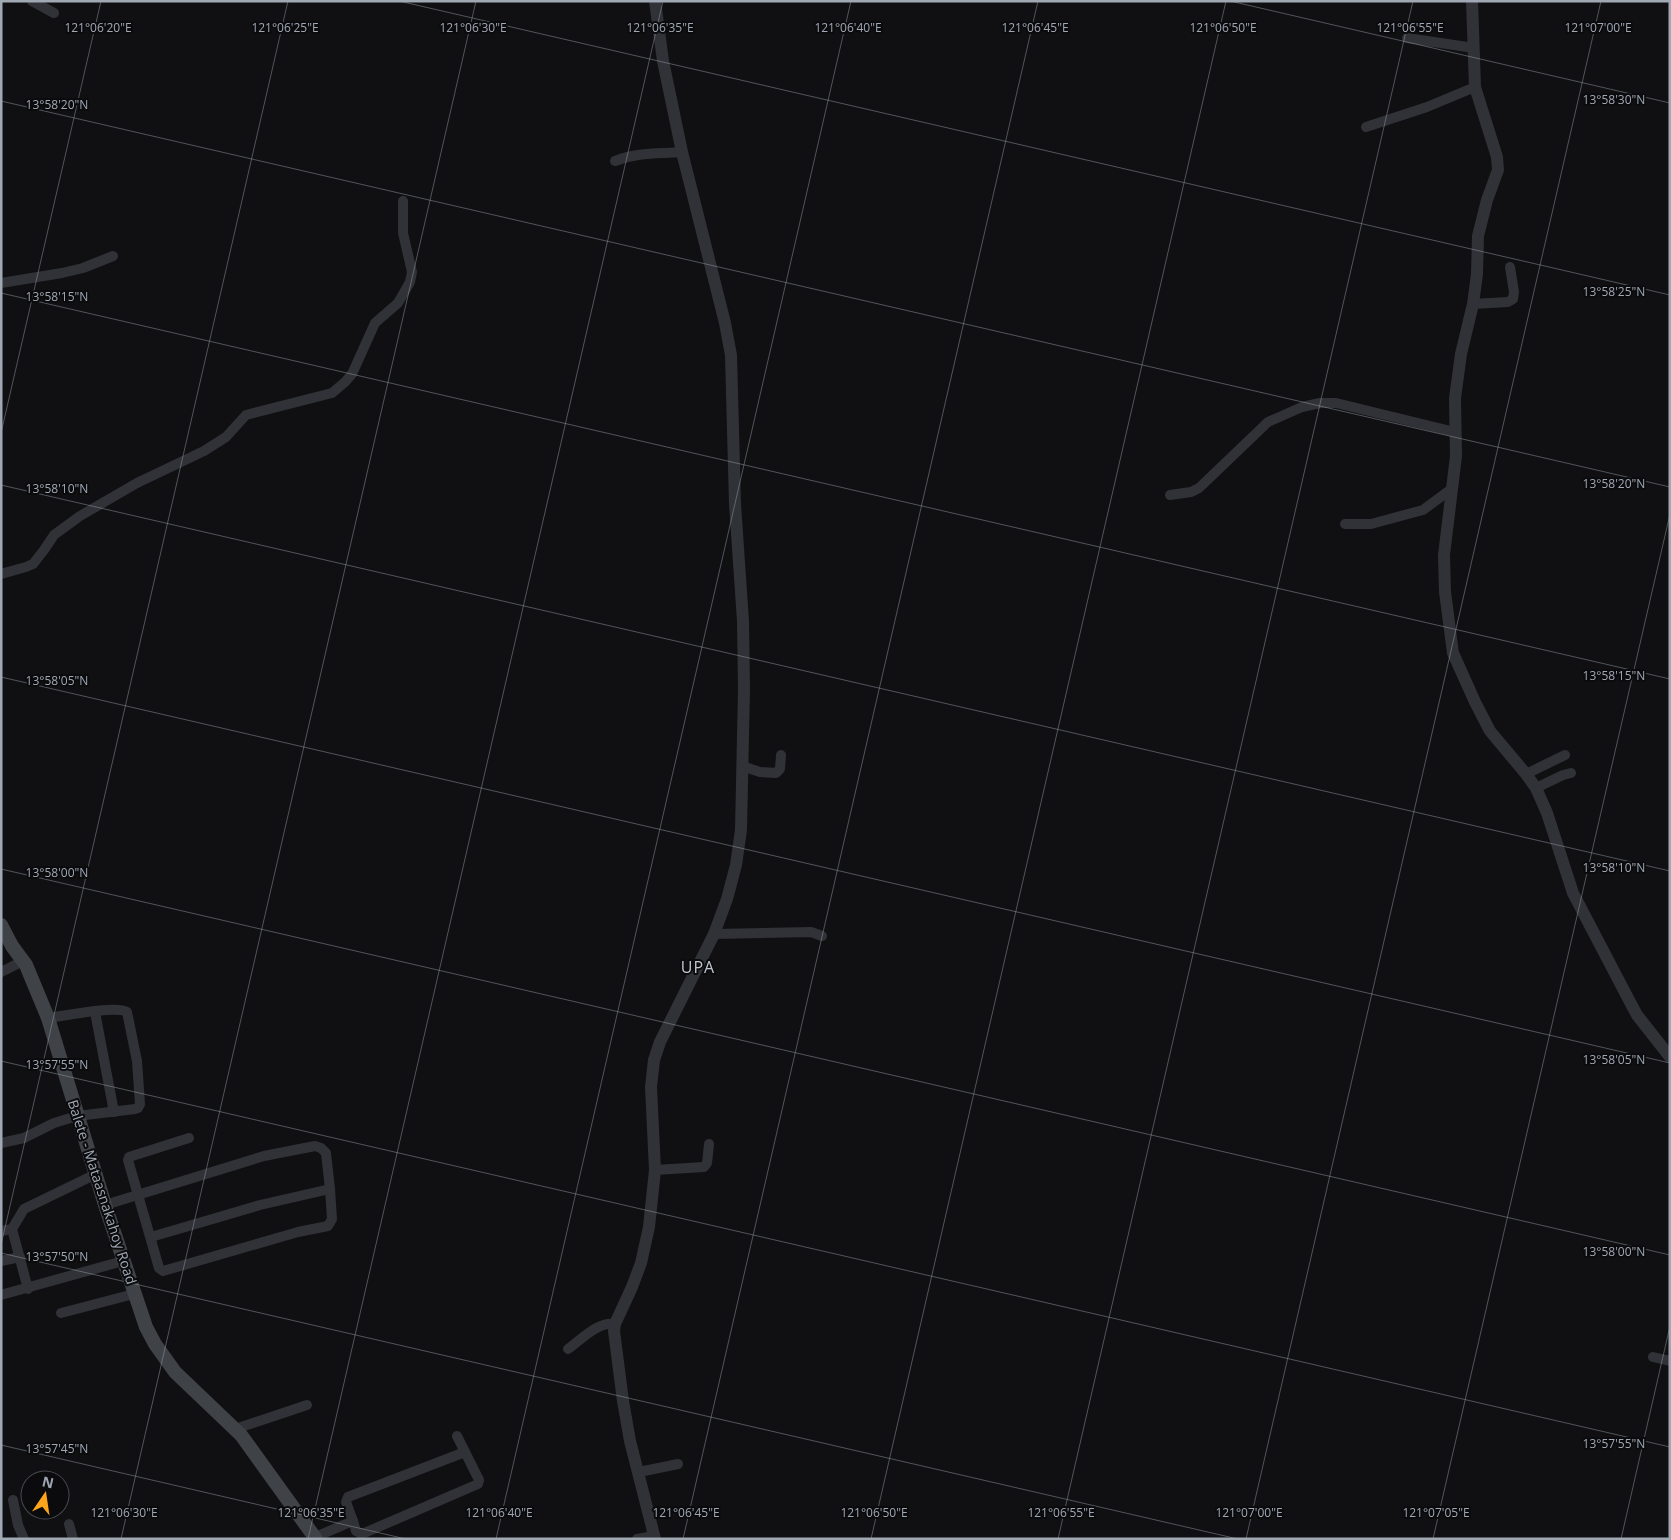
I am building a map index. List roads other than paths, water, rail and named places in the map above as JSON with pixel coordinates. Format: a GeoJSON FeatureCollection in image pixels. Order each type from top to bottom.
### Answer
{"type":"FeatureCollection","features":[{"type":"Feature","properties":{"kind":"main road","name":"Balete - Mataasnakahoy Road"},"geometry":{"type":"LineString","coordinates":[[1,925],[12,946],[23,961],[48,1018],[105,1205],[146,1327],[155,1344],[175,1372],[238,1432],[316,1538]]}},
{"type":"Feature","properties":{"kind":"street"},"geometry":{"type":"LineString","coordinates":[[32,1],[54,13]]}},
{"type":"Feature","properties":{"kind":"street"},"geometry":{"type":"LineString","coordinates":[[637,1539],[654,1538],[622,1401],[615,1344],[615,1324],[641,1263],[649,1227],[655,1170],[651,1087],[654,1060],[660,1042],[714,934],[728,899],[736,865],[741,830],[742,766],[743,621],[735,504],[731,355],[725,323],[682,152],[663,61],[655,1]]}},
{"type":"Feature","properties":{"kind":"street"},"geometry":{"type":"LineString","coordinates":[[1472,1],[1476,87],[1484,119],[1497,157],[1498,170],[1487,200],[1478,236],[1477,274],[1473,304],[1461,354],[1455,398],[1456,456],[1450,490],[1444,555],[1445,592],[1454,653],[1474,702],[1490,731],[1536,788],[1547,813],[1573,894],[1637,1015],[1670,1057]]}},
{"type":"Feature","properties":{"kind":"street"},"geometry":{"type":"LineString","coordinates":[[1408,38],[1474,48]]}},
{"type":"Feature","properties":{"kind":"street"},"geometry":{"type":"LineString","coordinates":[[1366,127],[1427,107],[1476,87]]}},
{"type":"Feature","properties":{"kind":"street"},"geometry":{"type":"LineString","coordinates":[[615,161],[624,157],[653,152],[666,154],[682,152]]}},
{"type":"Feature","properties":{"kind":"street"},"geometry":{"type":"LineString","coordinates":[[1,574],[33,564],[54,535],[102,503],[137,483],[204,451],[226,437],[246,415],[332,393],[344,382],[352,374],[375,323],[387,310],[398,302],[410,282],[412,272],[402,232],[403,201]]}},
{"type":"Feature","properties":{"kind":"street"},"geometry":{"type":"LineString","coordinates":[[1,283],[83,268],[113,256]]}},
{"type":"Feature","properties":{"kind":"street"},"geometry":{"type":"LineString","coordinates":[[1473,304],[1508,302],[1513,298],[1514,292],[1510,267]]}},
{"type":"Feature","properties":{"kind":"street"},"geometry":{"type":"LineString","coordinates":[[1170,495],[1190,492],[1199,488],[1268,422],[1302,407],[1320,403],[1336,403],[1455,432]]}},
{"type":"Feature","properties":{"kind":"street"},"geometry":{"type":"LineString","coordinates":[[1345,524],[1371,524],[1423,510],[1450,490]]}},
{"type":"Feature","properties":{"kind":"street"},"geometry":{"type":"LineString","coordinates":[[742,766],[760,772],[776,772],[780,769],[781,755]]}},
{"type":"Feature","properties":{"kind":"street"},"geometry":{"type":"LineString","coordinates":[[1526,774],[1565,755]]}},
{"type":"Feature","properties":{"kind":"street"},"geometry":{"type":"LineString","coordinates":[[1536,788],[1571,773]]}},
{"type":"Feature","properties":{"kind":"street"},"geometry":{"type":"LineString","coordinates":[[714,934],[811,932],[822,936]]}},
{"type":"Feature","properties":{"kind":"street"},"geometry":{"type":"LineString","coordinates":[[1,972],[23,961]]}},
{"type":"Feature","properties":{"kind":"street"},"geometry":{"type":"LineString","coordinates":[[1,1143],[24,1138],[54,1123],[77,1116],[134,1109],[138,1108],[140,1104],[136,1061],[127,1012],[121,1009],[48,1018]]}},
{"type":"Feature","properties":{"kind":"street"},"geometry":{"type":"LineString","coordinates":[[95,1012],[114,1112]]}},
{"type":"Feature","properties":{"kind":"street"},"geometry":{"type":"LineString","coordinates":[[105,1205],[137,1195],[264,1156],[315,1146],[321,1148],[326,1153],[332,1219],[328,1226],[298,1232],[163,1271],[159,1268],[137,1195],[128,1160],[130,1157],[189,1138]]}},
{"type":"Feature","properties":{"kind":"street"},"geometry":{"type":"LineString","coordinates":[[655,1170],[704,1167],[707,1165],[709,1144]]}},
{"type":"Feature","properties":{"kind":"street"},"geometry":{"type":"LineString","coordinates":[[28,1289],[12,1229],[24,1209],[96,1174]]}},
{"type":"Feature","properties":{"kind":"street"},"geometry":{"type":"LineString","coordinates":[[151,1237],[260,1205],[330,1189]]}},
{"type":"Feature","properties":{"kind":"street"},"geometry":{"type":"LineString","coordinates":[[1,1230],[12,1229]]}},
{"type":"Feature","properties":{"kind":"street"},"geometry":{"type":"LineString","coordinates":[[1,1261],[20,1257]]}},
{"type":"Feature","properties":{"kind":"street"},"geometry":{"type":"LineString","coordinates":[[1,1295],[123,1261]]}},
{"type":"Feature","properties":{"kind":"street"},"geometry":{"type":"LineString","coordinates":[[61,1313],[134,1294]]}},
{"type":"Feature","properties":{"kind":"street"},"geometry":{"type":"LineString","coordinates":[[568,1349],[600,1326],[609,1323],[615,1324]]}},
{"type":"Feature","properties":{"kind":"street"},"geometry":{"type":"LineString","coordinates":[[1653,1357],[1670,1361]]}},
{"type":"Feature","properties":{"kind":"street"},"geometry":{"type":"LineString","coordinates":[[238,1432],[307,1405]]}},
{"type":"Feature","properties":{"kind":"street"},"geometry":{"type":"LineString","coordinates":[[457,1436],[480,1480],[478,1484],[362,1534],[356,1531],[346,1502],[348,1497],[465,1452]]}},
{"type":"Feature","properties":{"kind":"street"},"geometry":{"type":"LineString","coordinates":[[639,1472],[678,1464]]}},
{"type":"Feature","properties":{"kind":"street"},"geometry":{"type":"LineString","coordinates":[[13,1500],[18,1526],[24,1539]]}},
{"type":"Feature","properties":{"kind":"street"},"geometry":{"type":"LineString","coordinates":[[316,1538],[353,1521]]}},
{"type":"Feature","properties":{"kind":"street"},"geometry":{"type":"LineString","coordinates":[[69,1524],[73,1539]]}},
{"type":"Feature","properties":{"kind":"district","name":"UPA"},"geometry":{"type":"Point","coordinates":[698,967]}}]}
